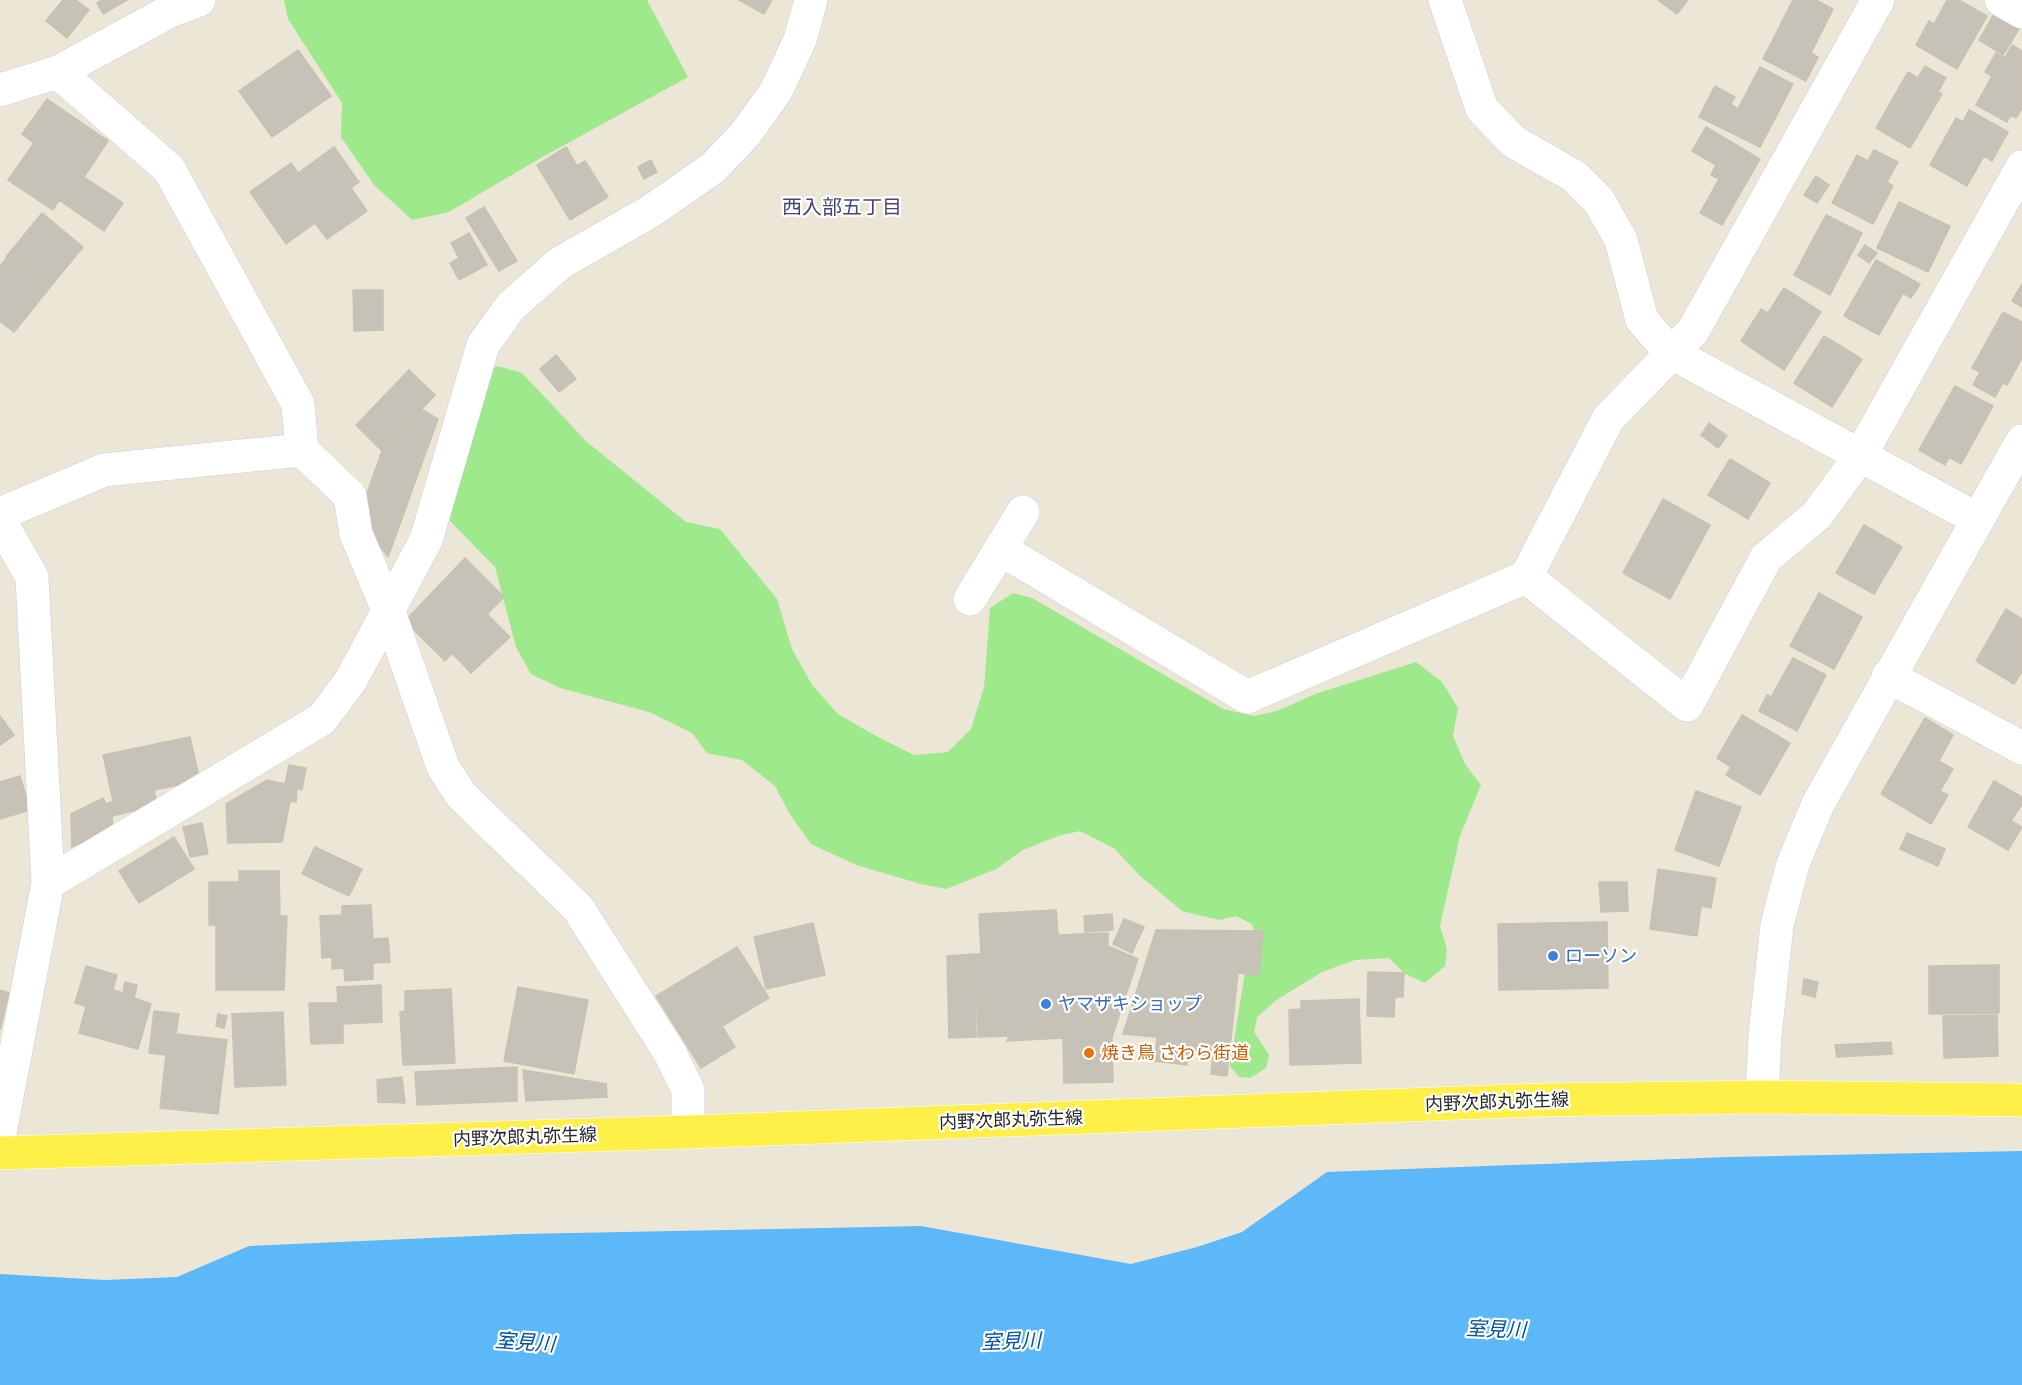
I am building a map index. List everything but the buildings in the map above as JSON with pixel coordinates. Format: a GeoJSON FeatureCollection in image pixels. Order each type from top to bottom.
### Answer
{"type":"FeatureCollection","features":[{"type":"Feature","properties":{"kind":"main road","name":"内野次郎丸弥生線"},"geometry":{"type":"LineString","coordinates":[[0,1153],[688,1132],[1539,1100],[1762,1097],[2022,1100]]}},
{"type":"Feature","properties":{"kind":"street"},"geometry":{"type":"LineString","coordinates":[[0,90],[58,72],[170,11],[199,0]]}},
{"type":"Feature","properties":{"kind":"street"},"geometry":{"type":"LineString","coordinates":[[48,883],[322,719],[351,680],[426,540],[483,345],[511,306],[560,263],[651,210],[713,168],[746,133],[776,91],[800,40],[811,0]]}},
{"type":"Feature","properties":{"kind":"street"},"geometry":{"type":"LineString","coordinates":[[1445,0],[1482,109],[1514,142],[1574,176],[1599,201],[1621,240],[1642,320],[1670,352],[1977,519]]}},
{"type":"Feature","properties":{"kind":"street"},"geometry":{"type":"LineString","coordinates":[[999,549],[1247,697],[1526,577],[1608,419],[1670,352],[1693,331],[1878,0]]}},
{"type":"Feature","properties":{"kind":"street"},"geometry":{"type":"LineString","coordinates":[[2001,0],[2022,12]]}},
{"type":"Feature","properties":{"kind":"street"},"geometry":{"type":"LineString","coordinates":[[58,72],[169,169],[298,404],[302,450],[350,496],[356,534],[389,612],[443,767],[462,796],[578,908],[670,1053],[688,1090],[688,1132]]}},
{"type":"Feature","properties":{"kind":"street"},"geometry":{"type":"LineString","coordinates":[[1526,577],[1687,705],[1766,558],[1817,515],[1860,456],[2022,167]]}},
{"type":"Feature","properties":{"kind":"street"},"geometry":{"type":"LineString","coordinates":[[1762,1097],[1765,1036],[1777,925],[1793,864],[1818,804],[2022,441]]}},
{"type":"Feature","properties":{"kind":"street"},"geometry":{"type":"LineString","coordinates":[[0,514],[104,470],[302,450]]}},
{"type":"Feature","properties":{"kind":"street"},"geometry":{"type":"LineString","coordinates":[[970,599],[1023,512]]}},
{"type":"Feature","properties":{"kind":"street"},"geometry":{"type":"LineString","coordinates":[[0,521],[32,577],[48,883],[0,1133]]}},
{"type":"Feature","properties":{"kind":"street"},"geometry":{"type":"LineString","coordinates":[[1888,676],[2022,748]]}},
{"type":"Feature","properties":{"kind":"green space"},"geometry":{"type":"Polygon","coordinates":[[[284,0],[647,0],[688,77],[537,160],[449,212],[412,220],[374,185],[341,137],[342,103],[288,19],[284,0]]]}},
{"type":"Feature","properties":{"kind":"green space"},"geometry":{"type":"Polygon","coordinates":[[[498,366],[522,373],[587,442],[686,522],[720,529],[777,599],[792,649],[812,685],[838,714],[914,755],[948,752],[971,729],[984,687],[990,608],[1013,593],[1032,598],[1223,709],[1254,716],[1277,711],[1315,694],[1416,662],[1442,682],[1458,708],[1453,736],[1465,764],[1481,785],[1460,836],[1440,926],[1447,949],[1445,966],[1425,983],[1404,973],[1389,958],[1355,960],[1322,972],[1275,1001],[1257,1017],[1254,1032],[1269,1055],[1266,1068],[1250,1078],[1239,1077],[1230,1066],[1245,972],[1259,943],[1252,924],[1236,916],[1219,920],[1182,911],[1139,875],[1115,849],[1080,831],[1058,836],[1023,850],[996,869],[946,889],[856,865],[811,844],[789,813],[775,786],[742,760],[707,753],[692,733],[649,712],[560,688],[531,674],[516,647],[495,567],[447,518],[487,371],[498,366]]]}},
{"type":"Feature","properties":{"kind":"water","name":"室見川"},"geometry":{"type":"Polygon","coordinates":[[[2022,1151],[2022,1385],[0,1385],[0,1274],[105,1280],[177,1277],[249,1246],[520,1234],[921,1226],[1131,1264],[1197,1247],[1242,1232],[1327,1172],[1729,1157],[2022,1151]]]}},
{"type":"Feature","properties":{"kind":"place","name":"ローソン"},"geometry":{"type":"Point","coordinates":[1553,956]}},
{"type":"Feature","properties":{"kind":"place","name":"ヤマザキショップ"},"geometry":{"type":"Point","coordinates":[1046,1004]}},
{"type":"Feature","properties":{"kind":"place","name":"焼き鳥 さわら街道"},"geometry":{"type":"Point","coordinates":[1089,1053]}},
{"type":"Feature","properties":{"kind":"district","name":"西入部五丁目"},"geometry":{"type":"Point","coordinates":[842,207]}}]}
